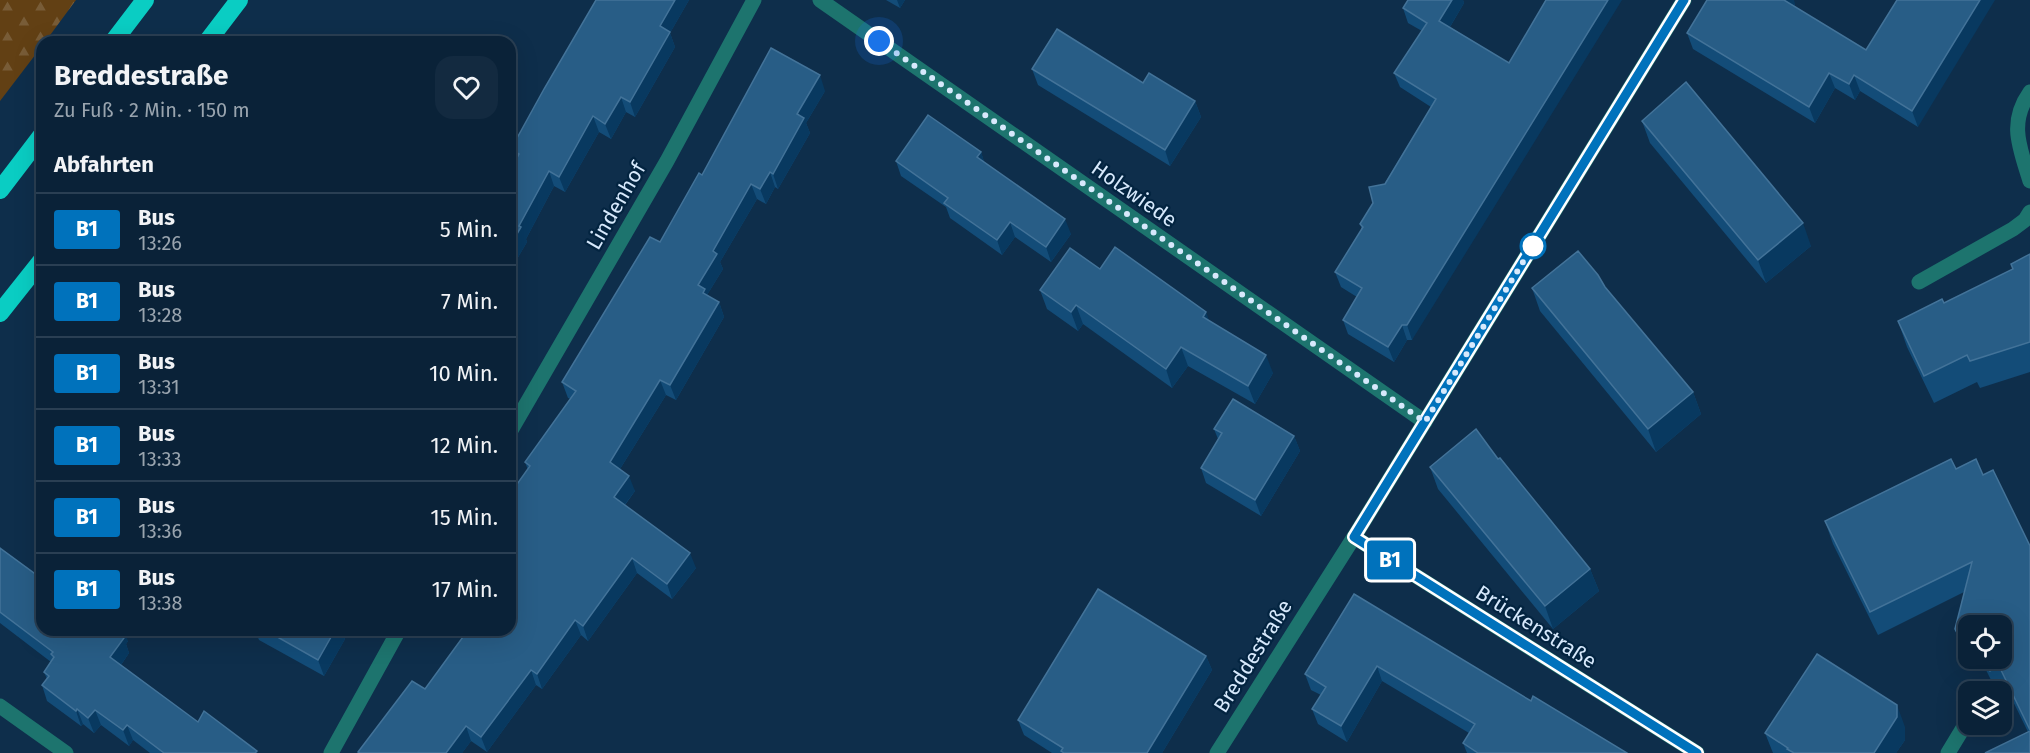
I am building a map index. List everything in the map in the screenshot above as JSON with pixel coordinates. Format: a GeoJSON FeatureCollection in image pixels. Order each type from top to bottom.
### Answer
{"type":"FeatureCollection","features":[{"type":"Feature","properties":{"kind":"highway"},"geometry":{"type":"LineString","coordinates":[[118,36],[145,0]]}},
{"type":"Feature","properties":{"kind":"highway"},"geometry":{"type":"LineString","coordinates":[[212,36],[239,0]]}},
{"type":"Feature","properties":{"kind":"highway"},"geometry":{"type":"LineString","coordinates":[[0,190],[36,143]]}},
{"type":"Feature","properties":{"kind":"highway"},"geometry":{"type":"LineString","coordinates":[[0,313],[36,268]]}},
{"type":"Feature","properties":{"kind":"street","name":"Lindenhof"},"geometry":{"type":"LineString","coordinates":[[516,422],[667,161],[754,0]]}},
{"type":"Feature","properties":{"kind":"street","name":"Holzwiede"},"geometry":{"type":"LineString","coordinates":[[820,0],[1425,422]]}},
{"type":"Feature","properties":{"kind":"street","name":"Breddestraße"},"geometry":{"type":"LineString","coordinates":[[1217,753],[1354,537],[1684,0]]}},
{"type":"Feature","properties":{"kind":"street"},"geometry":{"type":"LineString","coordinates":[[2030,92],[2020,111],[2017,125],[2017,137],[2030,181]]}},
{"type":"Feature","properties":{"kind":"street"},"geometry":{"type":"LineString","coordinates":[[1919,282],[2013,229],[2025,220],[2030,212]]}},
{"type":"Feature","properties":{"kind":"street","name":"Brückenstraße"},"geometry":{"type":"LineString","coordinates":[[1354,537],[1697,753]]}},
{"type":"Feature","properties":{"kind":"street"},"geometry":{"type":"LineString","coordinates":[[331,753],[396,636]]}},
{"type":"Feature","properties":{"kind":"street"},"geometry":{"type":"LineString","coordinates":[[0,705],[66,753]]}},
{"type":"Feature","properties":{"kind":"street"},"geometry":{"type":"LineString","coordinates":[[1948,753],[1959,735]]}},
{"type":"Feature","properties":{"kind":"green space"},"geometry":{"type":"Polygon","coordinates":[[[0,0],[76,0],[49,36],[36,36],[36,54],[0,101],[0,0]]]}},
{"type":"Feature","properties":{"kind":"building"},"geometry":{"type":"Polygon","coordinates":[[[596,0],[675,0],[660,26],[670,32],[630,102],[621,97],[605,124],[593,116],[559,177],[549,171],[516,236],[516,160],[519,154],[516,152],[516,140],[596,0]]]}},
{"type":"Feature","properties":{"kind":"building"},"geometry":{"type":"Polygon","coordinates":[[[1408,0],[1452,0],[1439,21],[1509,63],[1546,0],[1608,0],[1407,325],[1402,325],[1388,347],[1343,320],[1362,288],[1335,272],[1363,227],[1360,224],[1373,203],[1369,187],[1385,184],[1436,99],[1394,73],[1427,23],[1403,8],[1408,0]]]}},
{"type":"Feature","properties":{"kind":"building"},"geometry":{"type":"Polygon","coordinates":[[[1707,0],[1784,0],[1866,50],[1897,0],[1980,0],[1912,111],[1854,75],[1849,84],[1829,73],[1809,107],[1687,33],[1707,0]]]}},
{"type":"Feature","properties":{"kind":"building"},"geometry":{"type":"Polygon","coordinates":[[[1057,29],[1143,83],[1149,73],[1195,101],[1165,150],[1032,69],[1057,29]]]}},
{"type":"Feature","properties":{"kind":"building"},"geometry":{"type":"Polygon","coordinates":[[[771,48],[820,75],[797,114],[804,118],[773,174],[770,172],[760,189],[751,184],[713,251],[717,254],[698,285],[705,289],[703,293],[719,302],[670,385],[660,380],[610,462],[629,476],[614,497],[690,553],[667,584],[632,558],[583,626],[575,620],[537,674],[531,670],[481,737],[466,726],[446,753],[358,752],[412,681],[425,689],[464,636],[516,636],[516,486],[530,466],[525,462],[576,391],[562,382],[650,237],[660,242],[699,173],[702,175],[771,48]]]}},
{"type":"Feature","properties":{"kind":"building"},"geometry":{"type":"Polygon","coordinates":[[[1686,82],[1803,223],[1758,260],[1642,121],[1686,82]]]}},
{"type":"Feature","properties":{"kind":"building"},"geometry":{"type":"Polygon","coordinates":[[[928,115],[981,152],[977,157],[1065,219],[1046,247],[1010,222],[997,240],[944,203],[948,198],[896,161],[928,115]]]}},
{"type":"Feature","properties":{"kind":"building"},"geometry":{"type":"Polygon","coordinates":[[[1115,247],[1206,312],[1203,317],[1266,355],[1248,386],[1181,347],[1166,369],[1076,305],[1071,312],[1040,290],[1070,248],[1100,269],[1115,247]]]}},
{"type":"Feature","properties":{"kind":"building"},"geometry":{"type":"Polygon","coordinates":[[[1578,251],[1605,287],[1693,392],[1648,429],[1532,288],[1578,251]]]}},
{"type":"Feature","properties":{"kind":"building"},"geometry":{"type":"Polygon","coordinates":[[[2030,254],[2030,342],[1970,361],[1967,355],[1924,376],[1898,321],[1942,299],[1944,303],[2013,269],[2011,264],[2030,254]]]}},
{"type":"Feature","properties":{"kind":"building"},"geometry":{"type":"Polygon","coordinates":[[[1233,399],[1294,436],[1255,500],[1201,468],[1222,433],[1214,429],[1233,399]]]}},
{"type":"Feature","properties":{"kind":"building"},"geometry":{"type":"Polygon","coordinates":[[[1476,429],[1498,459],[1500,458],[1590,569],[1545,606],[1430,467],[1476,429]]]}},
{"type":"Feature","properties":{"kind":"building"},"geometry":{"type":"Polygon","coordinates":[[[1951,459],[1956,469],[1976,459],[1983,475],[1993,470],[2030,546],[2030,730],[2012,693],[2012,681],[2006,681],[2000,669],[2012,669],[2012,615],[1959,615],[1972,562],[1870,612],[1825,521],[1951,459]]]}},
{"type":"Feature","properties":{"kind":"building"},"geometry":{"type":"Polygon","coordinates":[[[0,548],[36,575],[36,636],[121,636],[124,638],[110,657],[198,722],[204,711],[257,751],[255,753],[164,753],[127,725],[123,730],[95,710],[88,718],[42,685],[49,676],[44,672],[54,657],[51,654],[53,652],[0,612],[0,548]]]}},
{"type":"Feature","properties":{"kind":"building"},"geometry":{"type":"Polygon","coordinates":[[[1098,589],[1206,656],[1147,753],[1064,753],[1061,751],[1063,748],[1018,720],[1098,589]]]}},
{"type":"Feature","properties":{"kind":"building"},"geometry":{"type":"Polygon","coordinates":[[[1354,594],[1531,701],[1533,696],[1627,753],[1478,753],[1463,743],[1475,724],[1377,666],[1341,726],[1312,709],[1326,687],[1305,674],[1354,594]]]}},
{"type":"Feature","properties":{"kind":"building"},"geometry":{"type":"Polygon","coordinates":[[[1958,617],[1958,635],[1955,629],[1958,617]]]}},
{"type":"Feature","properties":{"kind":"building"},"geometry":{"type":"Polygon","coordinates":[[[276,636],[332,636],[318,660],[276,636]]]}},
{"type":"Feature","properties":{"kind":"building"},"geometry":{"type":"Polygon","coordinates":[[[1817,654],[1897,705],[1897,717],[1874,753],[1794,753],[1765,733],[1817,654]]]}},
{"type":"Feature","properties":{"kind":"building"},"geometry":{"type":"Polygon","coordinates":[[[2030,731],[2030,753],[1985,753],[2030,731]]]}},
{"type":"Feature","properties":{"kind":"bus line","name":"B1"},"geometry":{"type":"LineString","coordinates":[[1684,0],[1354,537],[1697,753]]}},
{"type":"Feature","properties":{"kind":"route"},"geometry":{"type":"LineString","coordinates":[[879,41],[1425,422],[1534,244],[1533,246]]}}]}
